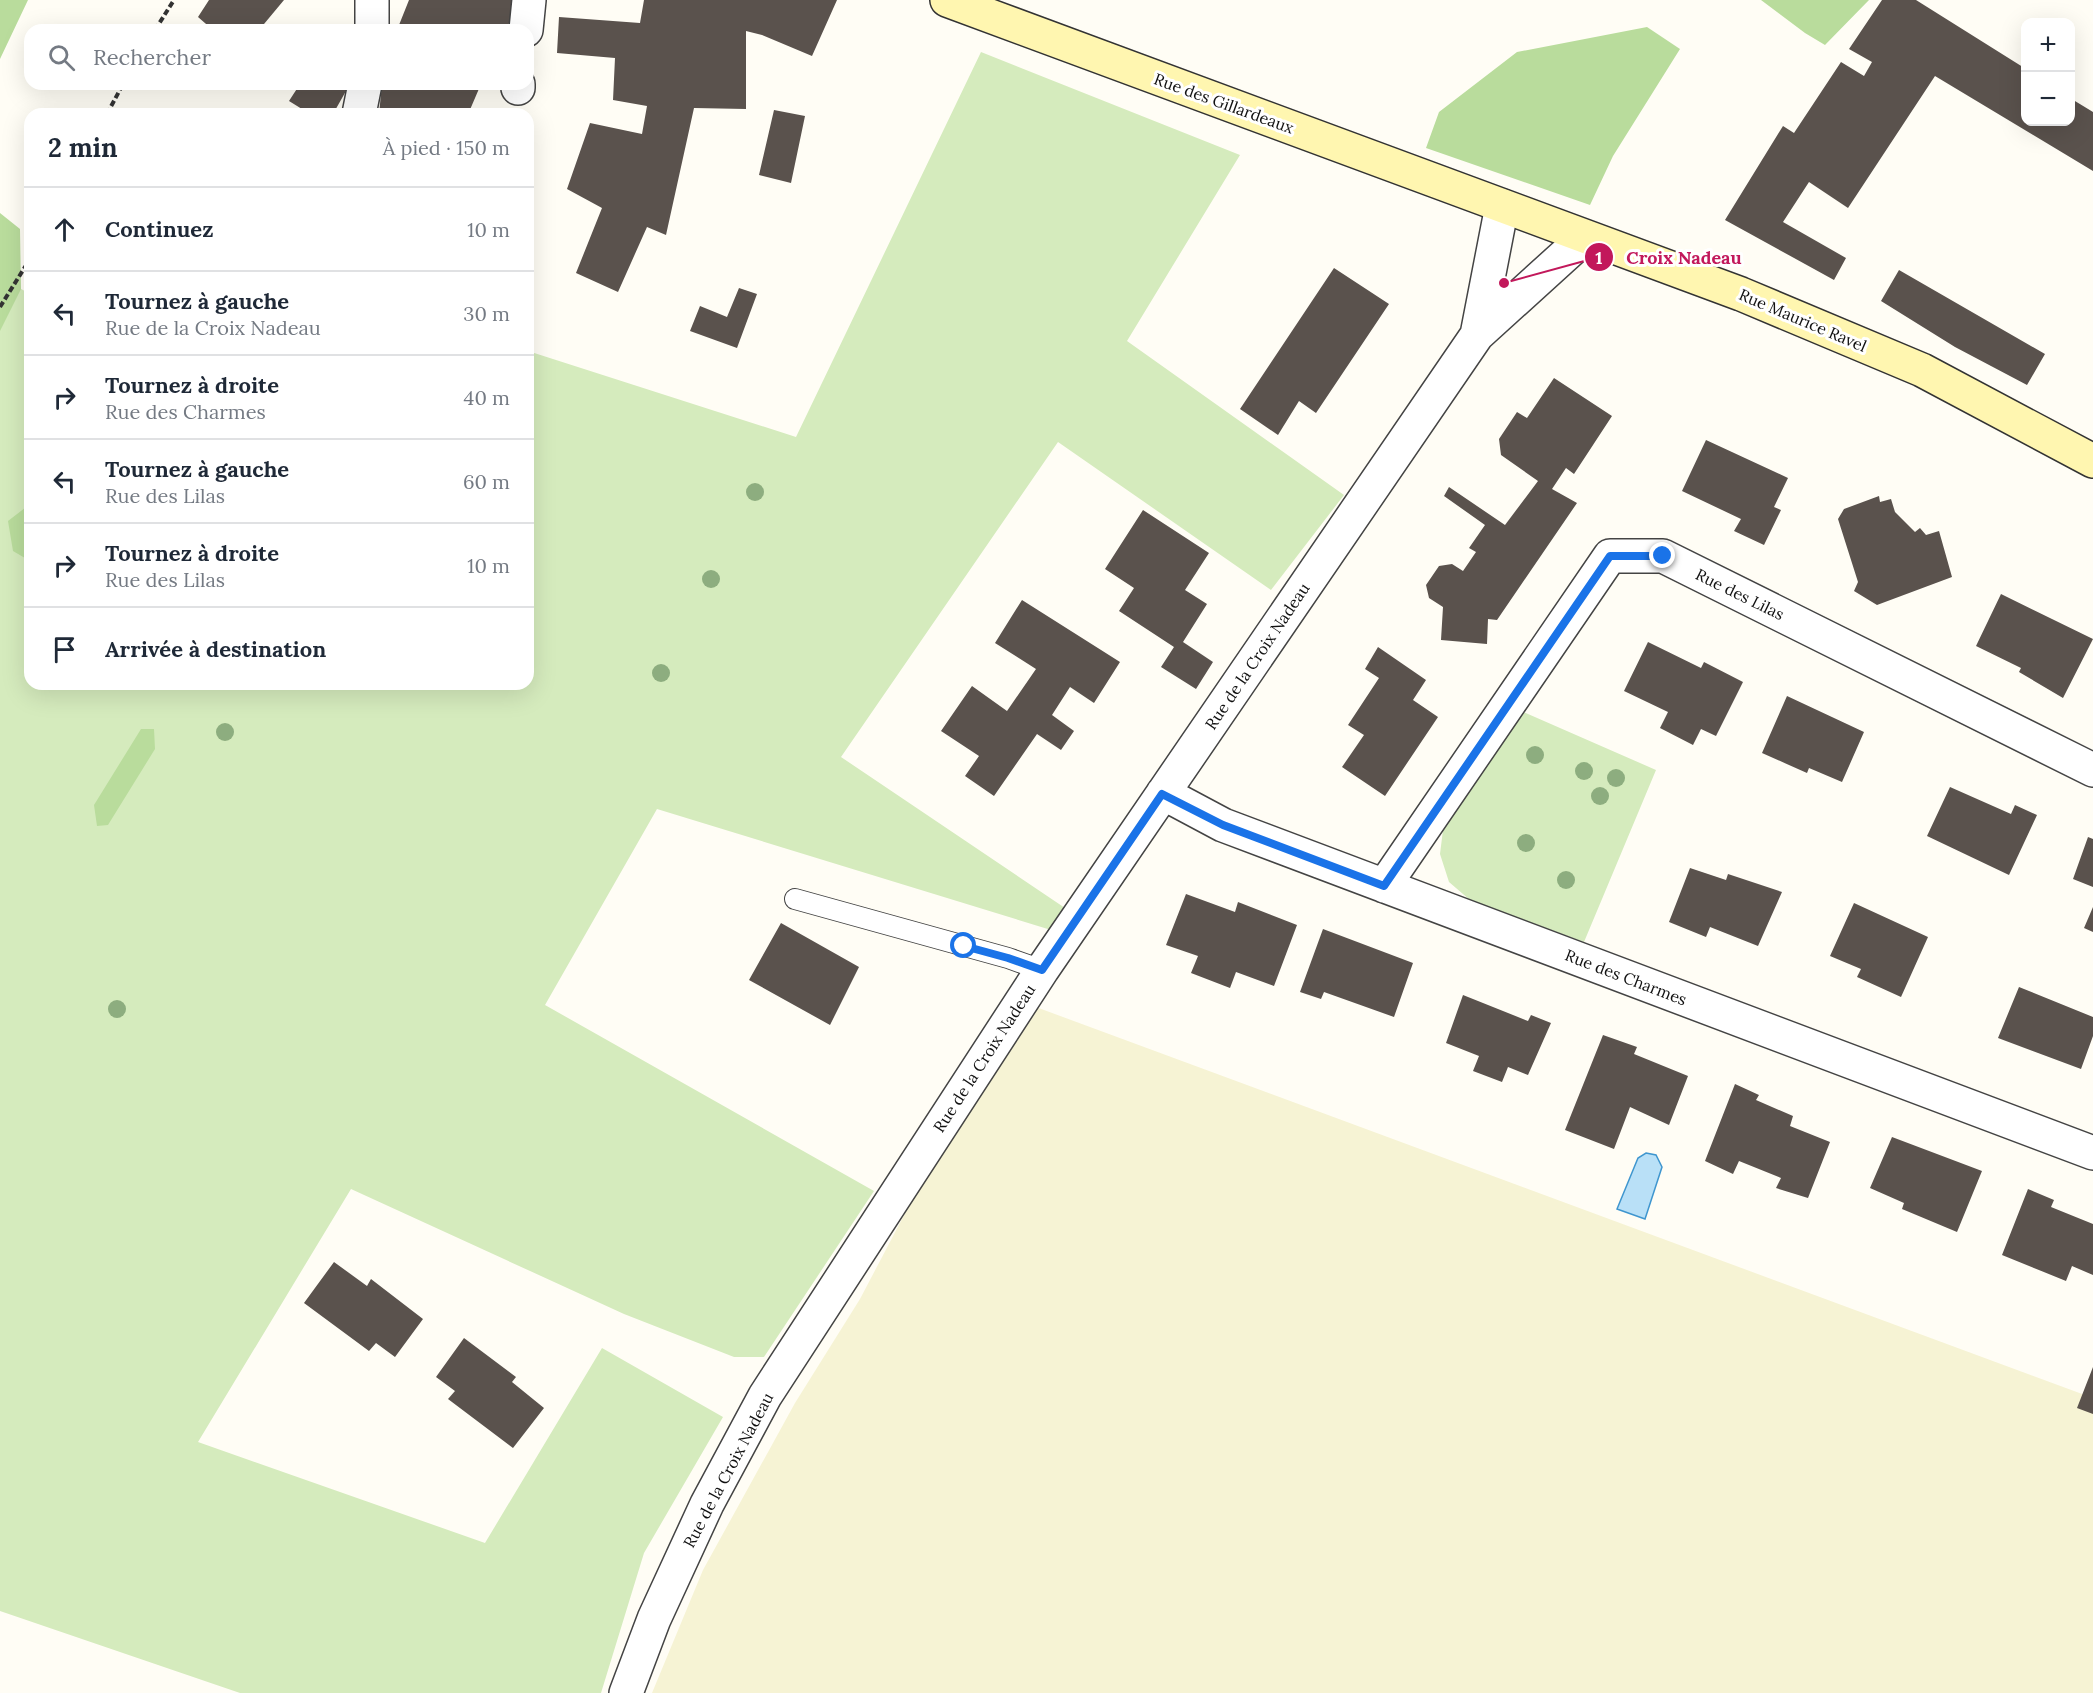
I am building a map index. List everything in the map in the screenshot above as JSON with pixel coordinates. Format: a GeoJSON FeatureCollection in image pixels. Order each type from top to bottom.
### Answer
{"type":"FeatureCollection","features":[{"type":"Feature","properties":{"kind":"street"},"geometry":{"type":"LineString","coordinates":[[372,0],[372,24]]}},
{"type":"Feature","properties":{"kind":"street"},"geometry":{"type":"LineString","coordinates":[[527,24],[529,0]]}},
{"type":"Feature","properties":{"kind":"street","name":"Rue des Gillardeaux"},"geometry":{"type":"LineString","coordinates":[[947,0],[1502,206]]}},
{"type":"Feature","properties":{"kind":"street"},"geometry":{"type":"LineString","coordinates":[[359,108],[364,90]]}},
{"type":"Feature","properties":{"kind":"street"},"geometry":{"type":"LineString","coordinates":[[1477,334],[1502,206]]}},
{"type":"Feature","properties":{"kind":"street","name":"Rue Maurice Ravel"},"geometry":{"type":"LineString","coordinates":[[1502,206],[1741,294],[1922,370],[2093,460]]}},
{"type":"Feature","properties":{"kind":"street"},"geometry":{"type":"LineString","coordinates":[[1477,334],[1585,237]]}},
{"type":"Feature","properties":{"kind":"street","name":"Rue de la Croix Nadeau"},"geometry":{"type":"LineString","coordinates":[[626,1693],[654,1619],[702,1515],[765,1396],[1042,970],[1477,334]]}},
{"type":"Feature","properties":{"kind":"street","name":"Rue des Lilas"},"geometry":{"type":"LineString","coordinates":[[1384,886],[1610,556],[1663,556],[2093,770]]}},
{"type":"Feature","properties":{"kind":"street","name":"Rue des Charmes"},"geometry":{"type":"LineString","coordinates":[[1162,794],[1223,825],[2093,1153]]}},
{"type":"Feature","properties":{"kind":"lane"},"geometry":{"type":"LineString","coordinates":[[795,898],[1008,958],[1042,970]]}},
{"type":"Feature","properties":{"kind":"path"},"geometry":{"type":"LineString","coordinates":[[159,24],[174,0]]}},
{"type":"Feature","properties":{"kind":"path"},"geometry":{"type":"LineString","coordinates":[[110,108],[120,90]]}},
{"type":"Feature","properties":{"kind":"path"},"geometry":{"type":"LineString","coordinates":[[0,307],[24,269]]}},
{"type":"Feature","properties":{"kind":"shaded area"},"geometry":{"type":"Polygon","coordinates":[[[1017,1000],[2093,1398],[2093,1693],[652,1693],[703,1570],[795,1403],[860,1299],[1017,1000]]]}},
{"type":"Feature","properties":{"kind":"green space"},"geometry":{"type":"Polygon","coordinates":[[[0,0],[28,0],[0,59],[0,0]]]}},
{"type":"Feature","properties":{"kind":"green space"},"geometry":{"type":"Polygon","coordinates":[[[1761,0],[1869,0],[1825,45],[1761,0]]]}},
{"type":"Feature","properties":{"kind":"green space"},"geometry":{"type":"Polygon","coordinates":[[[1647,27],[1680,49],[1613,156],[1590,205],[1426,148],[1439,112],[1517,52],[1647,27]]]}},
{"type":"Feature","properties":{"kind":"green space"},"geometry":{"type":"Polygon","coordinates":[[[981,52],[1240,155],[1127,341],[1344,495],[1271,590],[1058,442],[841,757],[1065,908],[1051,930],[657,809],[545,1005],[874,1191],[764,1357],[734,1357],[624,1314],[351,1189],[198,1442],[485,1543],[602,1348],[723,1417],[644,1553],[601,1693],[240,1693],[0,1611],[0,277],[24,291],[24,690],[534,690],[534,353],[796,437],[981,52]]]}},
{"type":"Feature","properties":{"kind":"green space"},"geometry":{"type":"Polygon","coordinates":[[[0,213],[20,229],[21,289],[0,331],[0,213]]]}},
{"type":"Feature","properties":{"kind":"green space"},"geometry":{"type":"Polygon","coordinates":[[[24,509],[24,557],[13,551],[8,521],[24,509]]]}},
{"type":"Feature","properties":{"kind":"green space"},"geometry":{"type":"Polygon","coordinates":[[[1519,710],[1656,770],[1584,942],[1470,900],[1449,882],[1440,854],[1443,830],[1519,710]]]}},
{"type":"Feature","properties":{"kind":"green space"},"geometry":{"type":"Polygon","coordinates":[[[141,729],[154,729],[155,749],[108,825],[97,826],[94,805],[141,729]]]}},
{"type":"Feature","properties":{"kind":"water"},"geometry":{"type":"Polygon","coordinates":[[[1646,1153],[1656,1155],[1662,1167],[1645,1219],[1617,1209],[1638,1158],[1646,1153]]]}},
{"type":"Feature","properties":{"kind":"building"},"geometry":{"type":"Polygon","coordinates":[[[209,0],[284,0],[264,24],[206,24],[198,17],[209,0]]]}},
{"type":"Feature","properties":{"kind":"building"},"geometry":{"type":"Polygon","coordinates":[[[409,0],[511,0],[518,3],[509,24],[399,24],[409,0]]]}},
{"type":"Feature","properties":{"kind":"building"},"geometry":{"type":"Polygon","coordinates":[[[644,0],[837,0],[812,56],[762,35],[746,31],[746,109],[694,108],[666,235],[647,227],[618,292],[576,273],[602,208],[567,189],[590,123],[642,134],[647,106],[613,100],[615,58],[557,53],[559,17],[640,23],[644,0]]]}},
{"type":"Feature","properties":{"kind":"building"},"geometry":{"type":"Polygon","coordinates":[[[1882,0],[1916,0],[2021,66],[2021,126],[2075,126],[2075,101],[2093,112],[2093,171],[1935,76],[1848,208],[1809,182],[1783,222],[1846,258],[1834,280],[1725,220],[1783,126],[1794,133],[1841,62],[1864,76],[1872,62],[1849,49],[1882,0]]]}},
{"type":"Feature","properties":{"kind":"building"},"geometry":{"type":"Polygon","coordinates":[[[296,90],[355,90],[354,96],[346,91],[336,108],[300,108],[289,101],[296,90]]]}},
{"type":"Feature","properties":{"kind":"building"},"geometry":{"type":"Polygon","coordinates":[[[381,90],[478,90],[471,108],[380,108],[381,90]]]}},
{"type":"Feature","properties":{"kind":"building"},"geometry":{"type":"Polygon","coordinates":[[[774,110],[805,116],[791,183],[759,175],[774,110]]]}},
{"type":"Feature","properties":{"kind":"building"},"geometry":{"type":"Polygon","coordinates":[[[1334,268],[1389,304],[1316,413],[1299,401],[1278,435],[1240,409],[1334,268]]]}},
{"type":"Feature","properties":{"kind":"building"},"geometry":{"type":"Polygon","coordinates":[[[1899,270],[2045,354],[2027,385],[1955,347],[1881,301],[1899,270]]]}},
{"type":"Feature","properties":{"kind":"building"},"geometry":{"type":"Polygon","coordinates":[[[739,288],[757,294],[737,348],[690,331],[700,306],[727,317],[739,288]]]}},
{"type":"Feature","properties":{"kind":"building"},"geometry":{"type":"Polygon","coordinates":[[[1554,378],[1612,416],[1574,474],[1566,468],[1552,489],[1577,503],[1497,620],[1488,619],[1487,644],[1441,640],[1443,607],[1429,598],[1426,585],[1439,566],[1452,564],[1463,571],[1476,552],[1469,548],[1485,525],[1444,496],[1449,487],[1505,525],[1538,481],[1501,455],[1499,439],[1517,412],[1527,418],[1554,378]]]}},
{"type":"Feature","properties":{"kind":"building"},"geometry":{"type":"Polygon","coordinates":[[[1706,440],[1788,478],[1774,507],[1781,510],[1764,545],[1734,531],[1741,519],[1682,491],[1706,440]]]}},
{"type":"Feature","properties":{"kind":"building"},"geometry":{"type":"Polygon","coordinates":[[[1879,496],[1880,502],[1891,499],[1895,512],[1915,532],[1920,528],[1926,535],[1939,531],[1952,577],[1877,605],[1854,591],[1858,582],[1838,519],[1844,509],[1879,496]]]}},
{"type":"Feature","properties":{"kind":"building"},"geometry":{"type":"Polygon","coordinates":[[[1143,510],[1209,553],[1185,590],[1207,604],[1183,642],[1213,662],[1196,689],[1161,667],[1174,647],[1119,611],[1134,588],[1105,569],[1143,510]]]}},
{"type":"Feature","properties":{"kind":"building"},"geometry":{"type":"Polygon","coordinates":[[[2001,594],[2093,639],[2063,698],[2019,672],[2021,668],[1976,646],[2001,594]]]}},
{"type":"Feature","properties":{"kind":"building"},"geometry":{"type":"Polygon","coordinates":[[[1022,600],[1120,662],[1094,703],[1070,687],[1052,715],[1074,731],[1061,750],[1037,734],[994,796],[965,776],[979,756],[941,731],[972,686],[1007,711],[1036,669],[995,643],[1022,600]]]}},
{"type":"Feature","properties":{"kind":"building"},"geometry":{"type":"Polygon","coordinates":[[[1648,642],[1701,668],[1704,662],[1743,682],[1716,736],[1701,729],[1693,745],[1660,728],[1668,712],[1624,691],[1648,642]]]}},
{"type":"Feature","properties":{"kind":"building"},"geometry":{"type":"Polygon","coordinates":[[[1378,647],[1426,680],[1413,700],[1438,717],[1385,796],[1342,767],[1364,735],[1348,725],[1379,678],[1365,669],[1378,647]]]}},
{"type":"Feature","properties":{"kind":"building"},"geometry":{"type":"Polygon","coordinates":[[[1787,696],[1864,732],[1842,782],[1809,768],[1807,773],[1762,753],[1787,696]]]}},
{"type":"Feature","properties":{"kind":"building"},"geometry":{"type":"Polygon","coordinates":[[[1950,787],[2011,814],[2015,805],[2037,815],[2009,875],[1927,836],[1950,787]]]}},
{"type":"Feature","properties":{"kind":"building"},"geometry":{"type":"Polygon","coordinates":[[[2088,837],[2093,839],[2093,887],[2073,879],[2088,837]]]}},
{"type":"Feature","properties":{"kind":"building"},"geometry":{"type":"Polygon","coordinates":[[[1690,868],[1726,880],[1728,874],[1782,892],[1758,946],[1710,927],[1706,937],[1669,922],[1690,868]]]}},
{"type":"Feature","properties":{"kind":"building"},"geometry":{"type":"Polygon","coordinates":[[[1186,894],[1235,912],[1238,902],[1297,925],[1274,986],[1236,972],[1230,988],[1191,973],[1198,956],[1166,945],[1186,894]]]}},
{"type":"Feature","properties":{"kind":"building"},"geometry":{"type":"Polygon","coordinates":[[[1854,903],[1928,937],[1901,997],[1857,977],[1861,969],[1830,956],[1854,903]]]}},
{"type":"Feature","properties":{"kind":"building"},"geometry":{"type":"Polygon","coordinates":[[[2093,907],[2093,932],[2084,928],[2093,907]]]}},
{"type":"Feature","properties":{"kind":"building"},"geometry":{"type":"Polygon","coordinates":[[[781,923],[859,967],[830,1025],[749,980],[781,923]]]}},
{"type":"Feature","properties":{"kind":"building"},"geometry":{"type":"Polygon","coordinates":[[[1323,929],[1413,963],[1394,1017],[1324,992],[1321,999],[1300,992],[1323,929]]]}},
{"type":"Feature","properties":{"kind":"building"},"geometry":{"type":"Polygon","coordinates":[[[2019,987],[2093,1017],[2093,1036],[2081,1069],[1998,1038],[2019,987]]]}},
{"type":"Feature","properties":{"kind":"building"},"geometry":{"type":"Polygon","coordinates":[[[1463,995],[1528,1021],[1531,1015],[1551,1023],[1528,1075],[1508,1067],[1502,1082],[1473,1071],[1479,1056],[1446,1043],[1463,995]]]}},
{"type":"Feature","properties":{"kind":"building"},"geometry":{"type":"Polygon","coordinates":[[[1603,1035],[1637,1047],[1634,1054],[1688,1076],[1669,1125],[1630,1107],[1614,1149],[1565,1130],[1603,1035]]]}},
{"type":"Feature","properties":{"kind":"building"},"geometry":{"type":"Polygon","coordinates":[[[1735,1084],[1759,1095],[1756,1100],[1793,1116],[1790,1126],[1830,1142],[1808,1198],[1776,1188],[1781,1178],[1739,1161],[1733,1174],[1705,1161],[1735,1084]]]}},
{"type":"Feature","properties":{"kind":"building"},"geometry":{"type":"Polygon","coordinates":[[[1892,1137],[1982,1171],[1957,1232],[1902,1209],[1904,1203],[1870,1188],[1892,1137]]]}},
{"type":"Feature","properties":{"kind":"building"},"geometry":{"type":"Polygon","coordinates":[[[2028,1189],[2054,1200],[2051,1207],[2093,1224],[2093,1275],[2072,1266],[2066,1281],[2002,1255],[2028,1189]]]}},
{"type":"Feature","properties":{"kind":"building"},"geometry":{"type":"Polygon","coordinates":[[[334,1262],[367,1286],[371,1279],[423,1319],[395,1357],[376,1343],[369,1351],[304,1303],[334,1262]]]}},
{"type":"Feature","properties":{"kind":"building"},"geometry":{"type":"Polygon","coordinates":[[[464,1338],[516,1377],[512,1382],[544,1408],[513,1448],[448,1399],[455,1391],[436,1377],[464,1338]]]}},
{"type":"Feature","properties":{"kind":"building"},"geometry":{"type":"Polygon","coordinates":[[[2093,1367],[2093,1414],[2077,1408],[2093,1367]]]}},
{"type":"Feature","properties":{"kind":"place","name":"Croix Nadeau"},"geometry":{"type":"Point","coordinates":[1504,283]}},
{"type":"Feature","properties":{"kind":"route"},"geometry":{"type":"LineString","coordinates":[[964,946],[1042,970],[1162,794],[1223,825],[1384,886],[1610,556],[1663,556]]}}]}
